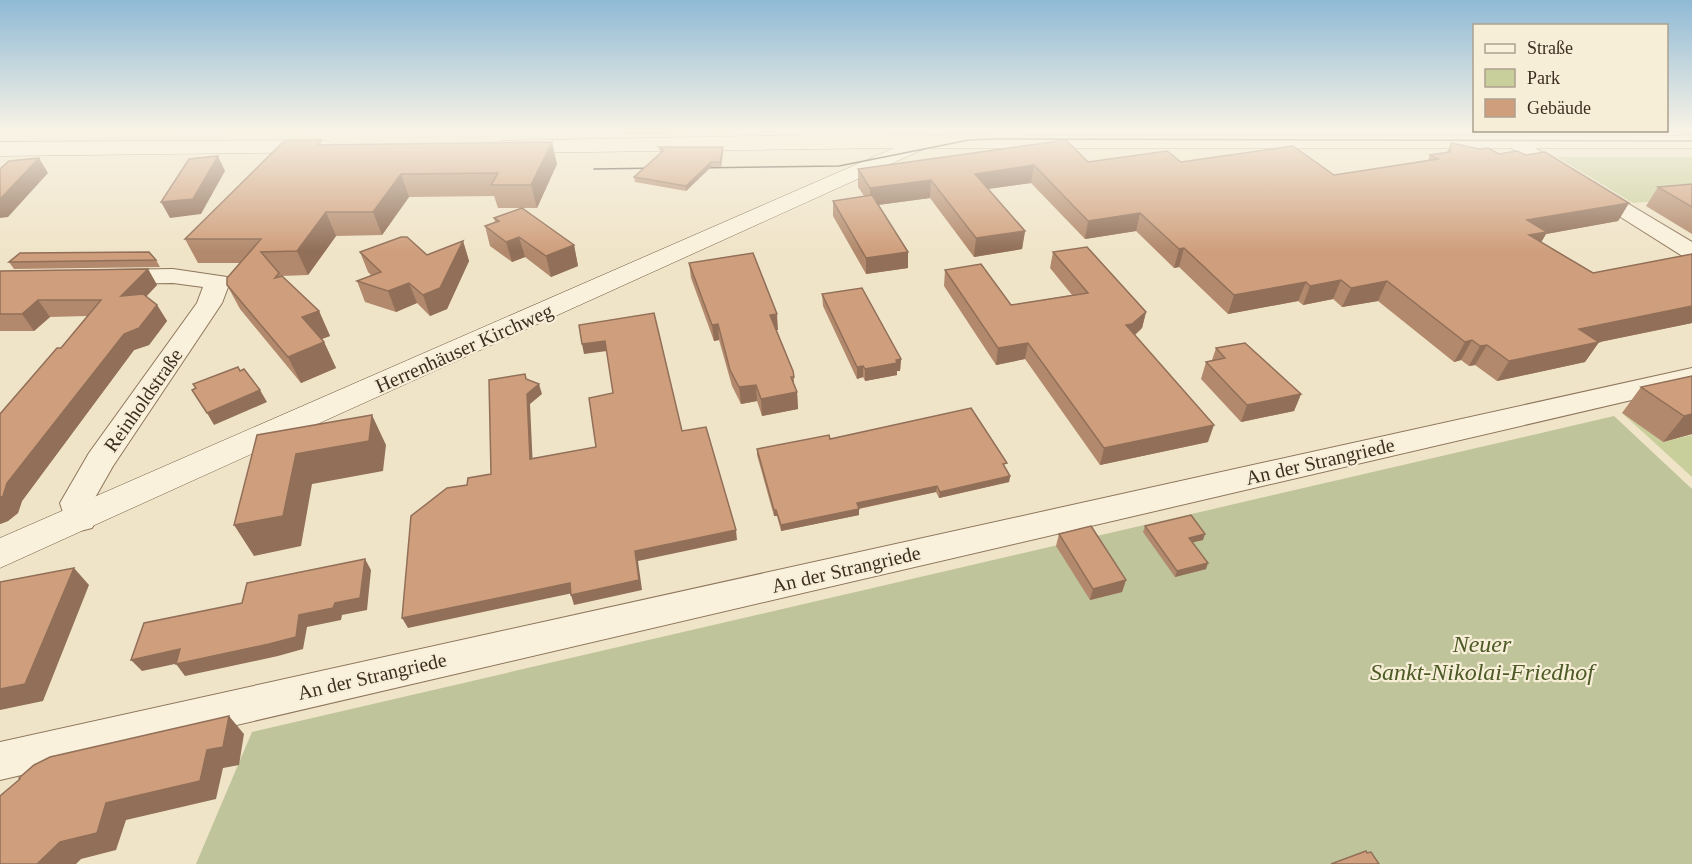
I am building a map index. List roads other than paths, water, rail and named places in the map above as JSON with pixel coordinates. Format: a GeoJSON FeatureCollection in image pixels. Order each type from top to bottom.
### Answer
{"type":"FeatureCollection","features":[{"type":"Feature","properties":{"kind":"street","name":"Herrenhäuser Kirchweg"},"geometry":{"type":"LineString","coordinates":[[0,554],[855,170]]}},
{"type":"Feature","properties":{"kind":"street"},"geometry":{"type":"LineString","coordinates":[[1561,170],[1692,252]]}},
{"type":"Feature","properties":{"kind":"street","name":"Reinholdstraße"},"geometry":{"type":"LineString","coordinates":[[80,519],[75,503],[100,461],[209,303],[218,282],[173,276],[93,277]]}},
{"type":"Feature","properties":{"kind":"street","name":"An der Strangriede"},"geometry":{"type":"LineString","coordinates":[[0,761],[1692,377]]}},
{"type":"Feature","properties":{"kind":"park label","name":"Neuer Sankt-Nikolai-Friedhof"},"geometry":{"type":"Point","coordinates":[1482,658]}}]}
